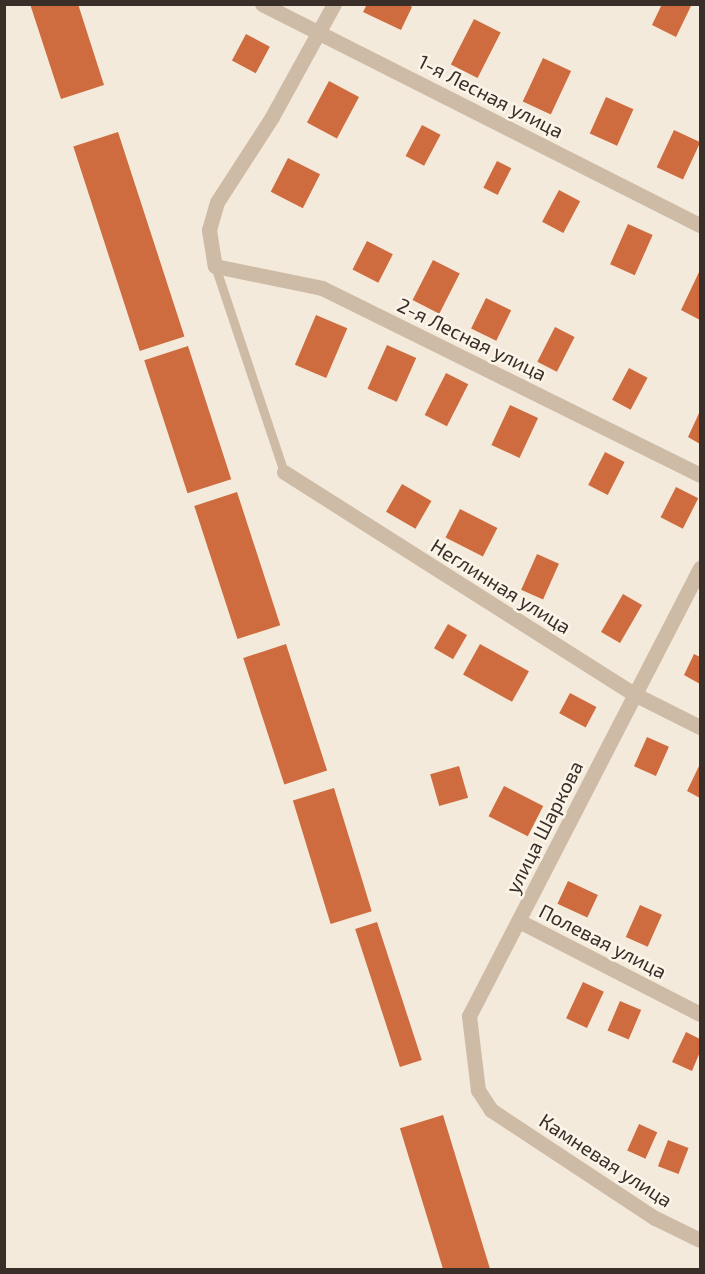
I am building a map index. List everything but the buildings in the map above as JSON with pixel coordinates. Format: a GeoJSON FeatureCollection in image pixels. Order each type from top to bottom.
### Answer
{"type":"FeatureCollection","features":[{"type":"Feature","properties":{"kind":"street","name":"1-я Лесная улица"},"geometry":{"type":"LineString","coordinates":[[262,4],[700,225]]}},
{"type":"Feature","properties":{"kind":"street"},"geometry":{"type":"LineString","coordinates":[[216,266],[209,230],[217,202],[320,33],[334,4]]}},
{"type":"Feature","properties":{"kind":"street","name":"2-я Лесная улица"},"geometry":{"type":"LineString","coordinates":[[216,266],[322,288],[700,475]]}},
{"type":"Feature","properties":{"kind":"street","name":"Неглинная улица"},"geometry":{"type":"LineString","coordinates":[[284,472],[636,695],[700,727]]}},
{"type":"Feature","properties":{"kind":"street","name":"улица Шаркова"},"geometry":{"type":"LineString","coordinates":[[491,1110],[478,1090],[470,1016],[700,568]]}},
{"type":"Feature","properties":{"kind":"street","name":"Полевая улица"},"geometry":{"type":"LineString","coordinates":[[519,921],[700,1014]]}},
{"type":"Feature","properties":{"kind":"street","name":"Камневая улица"},"geometry":{"type":"LineString","coordinates":[[491,1110],[655,1218],[700,1240]]}},
{"type":"Feature","properties":{"kind":"lane"},"geometry":{"type":"LineString","coordinates":[[216,266],[284,472]]}}]}
